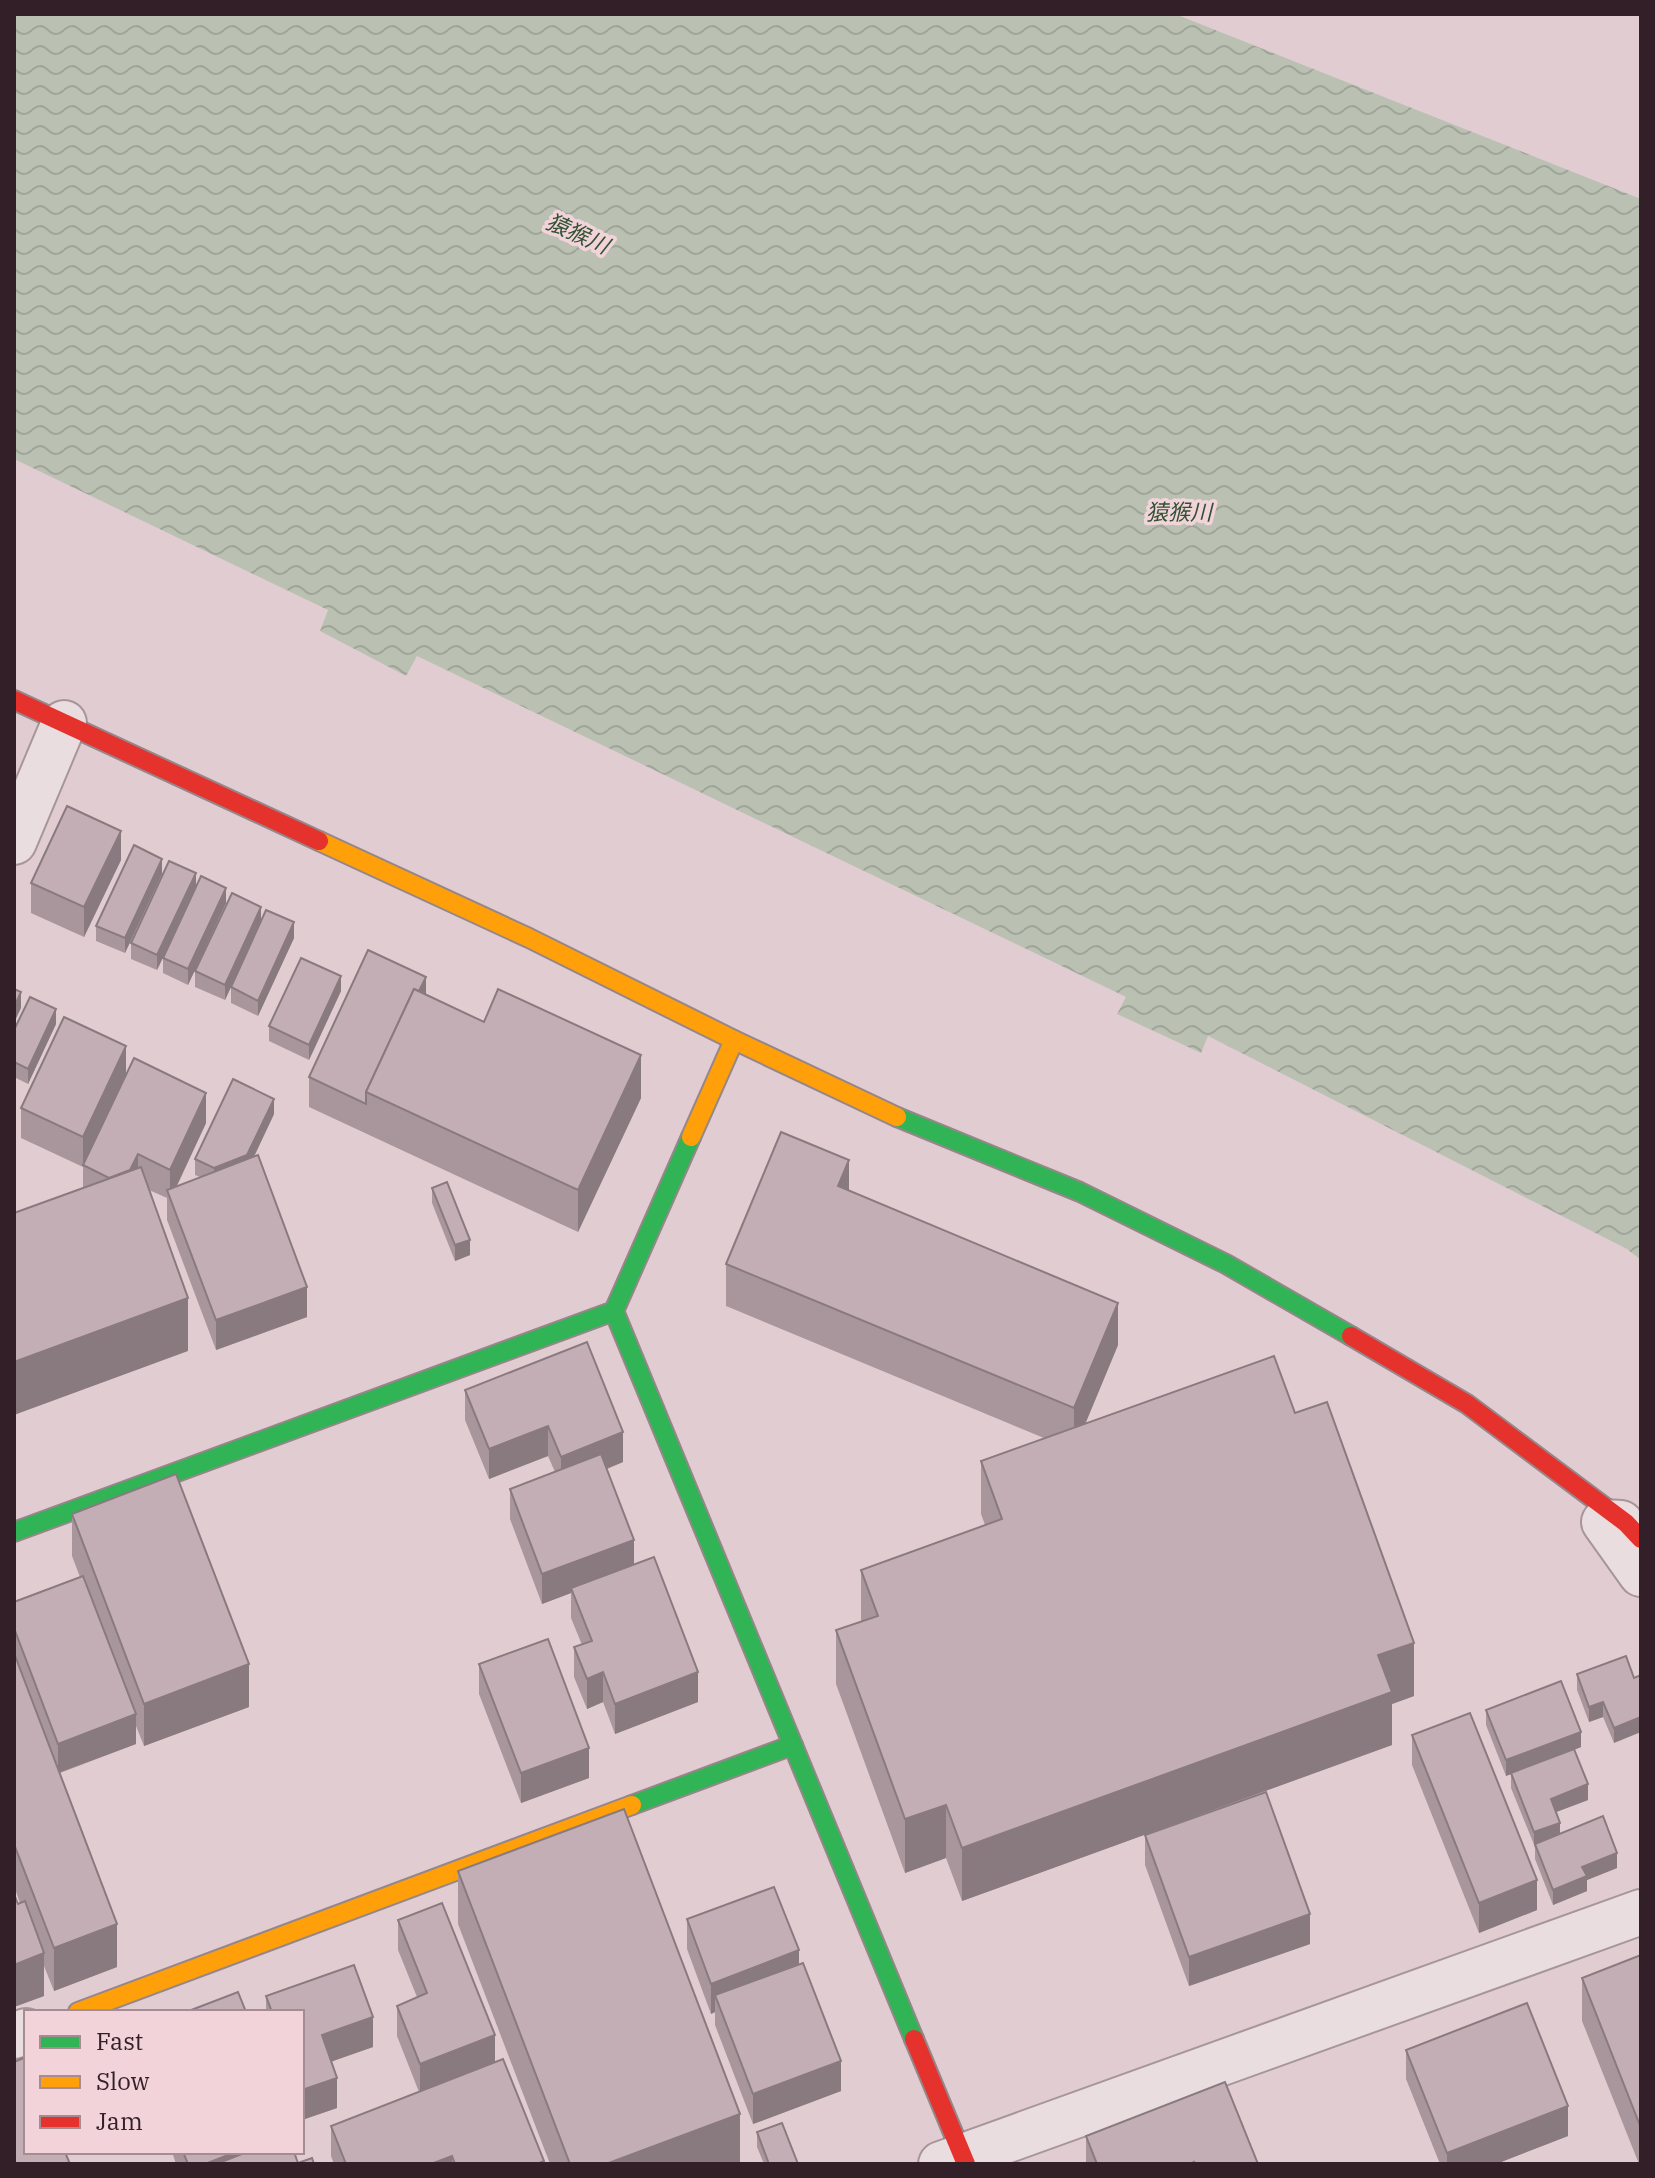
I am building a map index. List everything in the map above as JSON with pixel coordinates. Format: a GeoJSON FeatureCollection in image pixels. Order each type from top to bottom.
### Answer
{"type":"FeatureCollection","features":[{"type":"Feature","properties":{"kind":"street"},"geometry":{"type":"LineString","coordinates":[[14,700],[529,938],[900,1118],[1080,1192],[1226,1264],[1467,1404],[1633,1531]]}},
{"type":"Feature","properties":{"kind":"street"},"geometry":{"type":"LineString","coordinates":[[14,842],[64,723]]}},
{"type":"Feature","properties":{"kind":"street"},"geometry":{"type":"LineString","coordinates":[[14,1532],[614,1311],[734,1040]]}},
{"type":"Feature","properties":{"kind":"street"},"geometry":{"type":"LineString","coordinates":[[614,1311],[793,1745],[956,2161],[1641,1912]]}},
{"type":"Feature","properties":{"kind":"street"},"geometry":{"type":"LineString","coordinates":[[1633,1531],[1604,1522],[1641,1574]]}},
{"type":"Feature","properties":{"kind":"street"},"geometry":{"type":"LineString","coordinates":[[83,2010],[793,1745]]}},
{"type":"Feature","properties":{"kind":"water","name":"猿猴川"},"geometry":{"type":"Polygon","coordinates":[[[14,14],[1175,14],[1641,199],[1641,1260],[1627,1249],[1208,1036],[1201,1053],[1117,1014],[1126,997],[417,656],[406,676],[320,631],[328,610],[14,459],[14,14]]]}},
{"type":"Feature","properties":{"kind":"building"},"geometry":{"type":"Polygon","coordinates":[[[67,806],[121,831],[84,907],[31,883],[67,806]]]}},
{"type":"Feature","properties":{"kind":"building"},"geometry":{"type":"Polygon","coordinates":[[[134,845],[162,859],[125,938],[96,926],[134,845]]]}},
{"type":"Feature","properties":{"kind":"building"},"geometry":{"type":"Polygon","coordinates":[[[169,861],[196,873],[157,955],[131,943],[169,861]]]}},
{"type":"Feature","properties":{"kind":"building"},"geometry":{"type":"Polygon","coordinates":[[[201,876],[226,888],[188,969],[163,958],[201,876]]]}},
{"type":"Feature","properties":{"kind":"building"},"geometry":{"type":"Polygon","coordinates":[[[232,893],[261,907],[225,985],[195,971],[232,893]]]}},
{"type":"Feature","properties":{"kind":"building"},"geometry":{"type":"Polygon","coordinates":[[[266,910],[294,922],[258,1001],[231,987],[266,910]]]}},
{"type":"Feature","properties":{"kind":"building"},"geometry":{"type":"Polygon","coordinates":[[[368,950],[426,977],[419,991],[414,989],[366,1092],[366,1104],[309,1077],[368,950]]]}},
{"type":"Feature","properties":{"kind":"building"},"geometry":{"type":"Polygon","coordinates":[[[301,958],[341,976],[309,1045],[269,1026],[301,958]]]}},
{"type":"Feature","properties":{"kind":"building"},"geometry":{"type":"Polygon","coordinates":[[[14,989],[21,992],[14,1007],[14,989]]]}},
{"type":"Feature","properties":{"kind":"building"},"geometry":{"type":"Polygon","coordinates":[[[414,989],[484,1022],[498,989],[641,1055],[578,1190],[366,1092],[414,989]]]}},
{"type":"Feature","properties":{"kind":"building"},"geometry":{"type":"Polygon","coordinates":[[[30,997],[56,1009],[28,1069],[14,1062],[14,1030],[30,997]]]}},
{"type":"Feature","properties":{"kind":"building"},"geometry":{"type":"Polygon","coordinates":[[[64,1017],[126,1046],[83,1137],[21,1108],[64,1017]]]}},
{"type":"Feature","properties":{"kind":"building"},"geometry":{"type":"Polygon","coordinates":[[[134,1058],[206,1093],[170,1170],[138,1154],[130,1170],[109,1178],[83,1165],[134,1058]]]}},
{"type":"Feature","properties":{"kind":"building"},"geometry":{"type":"Polygon","coordinates":[[[233,1079],[274,1099],[247,1155],[214,1168],[195,1159],[233,1079]]]}},
{"type":"Feature","properties":{"kind":"building"},"geometry":{"type":"Polygon","coordinates":[[[781,1132],[849,1160],[838,1186],[1118,1303],[1074,1408],[726,1264],[781,1132]]]}},
{"type":"Feature","properties":{"kind":"building"},"geometry":{"type":"Polygon","coordinates":[[[258,1155],[307,1287],[216,1320],[167,1190],[258,1155]]]}},
{"type":"Feature","properties":{"kind":"building"},"geometry":{"type":"Polygon","coordinates":[[[141,1167],[188,1298],[14,1362],[14,1213],[141,1167]]]}},
{"type":"Feature","properties":{"kind":"building"},"geometry":{"type":"Polygon","coordinates":[[[447,1182],[470,1240],[455,1245],[432,1188],[447,1182]]]}},
{"type":"Feature","properties":{"kind":"building"},"geometry":{"type":"Polygon","coordinates":[[[587,1342],[623,1432],[561,1457],[548,1426],[489,1449],[465,1390],[587,1342]]]}},
{"type":"Feature","properties":{"kind":"building"},"geometry":{"type":"Polygon","coordinates":[[[1274,1356],[1295,1413],[1327,1402],[1414,1643],[1378,1655],[1392,1692],[962,1848],[946,1805],[905,1819],[836,1630],[878,1616],[861,1570],[1002,1519],[981,1461],[1274,1356]]]}},
{"type":"Feature","properties":{"kind":"building"},"geometry":{"type":"Polygon","coordinates":[[[601,1454],[634,1540],[542,1574],[510,1489],[601,1454]]]}},
{"type":"Feature","properties":{"kind":"building"},"geometry":{"type":"Polygon","coordinates":[[[176,1474],[249,1664],[144,1704],[72,1514],[176,1474]]]}},
{"type":"Feature","properties":{"kind":"building"},"geometry":{"type":"Polygon","coordinates":[[[654,1557],[698,1672],[615,1704],[603,1672],[587,1679],[574,1647],[592,1641],[571,1588],[654,1557]]]}},
{"type":"Feature","properties":{"kind":"building"},"geometry":{"type":"Polygon","coordinates":[[[83,1576],[136,1714],[58,1744],[14,1628],[14,1602],[83,1576]]]}},
{"type":"Feature","properties":{"kind":"building"},"geometry":{"type":"Polygon","coordinates":[[[548,1639],[589,1748],[521,1773],[479,1664],[548,1639]]]}},
{"type":"Feature","properties":{"kind":"building"},"geometry":{"type":"Polygon","coordinates":[[[14,1653],[117,1924],[54,1948],[14,1844],[14,1653]]]}},
{"type":"Feature","properties":{"kind":"building"},"geometry":{"type":"Polygon","coordinates":[[[1626,1656],[1634,1678],[1641,1675],[1641,1717],[1614,1728],[1603,1702],[1589,1707],[1577,1674],[1626,1656]]]}},
{"type":"Feature","properties":{"kind":"building"},"geometry":{"type":"Polygon","coordinates":[[[1561,1681],[1581,1732],[1506,1760],[1486,1710],[1561,1681]]]}},
{"type":"Feature","properties":{"kind":"building"},"geometry":{"type":"Polygon","coordinates":[[[1470,1713],[1537,1880],[1479,1903],[1412,1735],[1470,1713]]]}},
{"type":"Feature","properties":{"kind":"building"},"geometry":{"type":"Polygon","coordinates":[[[1574,1749],[1588,1784],[1551,1799],[1560,1823],[1534,1832],[1511,1773],[1574,1749]]]}},
{"type":"Feature","properties":{"kind":"building"},"geometry":{"type":"Polygon","coordinates":[[[1266,1792],[1310,1914],[1189,1957],[1145,1835],[1266,1792]]]}},
{"type":"Feature","properties":{"kind":"building"},"geometry":{"type":"Polygon","coordinates":[[[624,1809],[740,2114],[606,2164],[570,2164],[458,1871],[624,1809]]]}},
{"type":"Feature","properties":{"kind":"building"},"geometry":{"type":"Polygon","coordinates":[[[1603,1816],[1617,1853],[1582,1867],[1587,1876],[1553,1890],[1535,1844],[1603,1816]]]}},
{"type":"Feature","properties":{"kind":"building"},"geometry":{"type":"Polygon","coordinates":[[[774,1887],[799,1950],[711,1984],[687,1919],[774,1887]]]}},
{"type":"Feature","properties":{"kind":"building"},"geometry":{"type":"Polygon","coordinates":[[[14,1894],[18,1904],[25,1901],[44,1953],[14,1965],[14,1894]]]}},
{"type":"Feature","properties":{"kind":"building"},"geometry":{"type":"Polygon","coordinates":[[[442,1903],[495,2035],[420,2064],[397,2006],[427,1993],[398,1920],[442,1903]]]}},
{"type":"Feature","properties":{"kind":"building"},"geometry":{"type":"Polygon","coordinates":[[[1641,1955],[1641,2128],[1582,1978],[1641,1955]]]}},
{"type":"Feature","properties":{"kind":"building"},"geometry":{"type":"Polygon","coordinates":[[[803,1963],[841,2061],[753,2094],[715,1995],[803,1963]]]}},
{"type":"Feature","properties":{"kind":"building"},"geometry":{"type":"Polygon","coordinates":[[[354,1965],[373,2017],[322,2035],[337,2078],[304,2089],[304,2010],[271,2010],[266,1996],[354,1965]]]}},
{"type":"Feature","properties":{"kind":"building"},"geometry":{"type":"Polygon","coordinates":[[[238,1992],[245,2010],[191,2010],[238,1992]]]}},
{"type":"Feature","properties":{"kind":"building"},"geometry":{"type":"Polygon","coordinates":[[[1527,2003],[1568,2106],[1447,2153],[1406,2050],[1527,2003]]]}},
{"type":"Feature","properties":{"kind":"building"},"geometry":{"type":"Polygon","coordinates":[[[24,2058],[24,2154],[66,2154],[70,2164],[14,2164],[14,2062],[24,2058]]]}},
{"type":"Feature","properties":{"kind":"building"},"geometry":{"type":"Polygon","coordinates":[[[503,2059],[544,2161],[537,2164],[455,2164],[452,2156],[431,2164],[346,2164],[331,2126],[503,2059]]]}},
{"type":"Feature","properties":{"kind":"building"},"geometry":{"type":"Polygon","coordinates":[[[1225,2082],[1258,2164],[1097,2164],[1086,2136],[1225,2082]]]}},
{"type":"Feature","properties":{"kind":"building"},"geometry":{"type":"Polygon","coordinates":[[[782,2123],[798,2164],[769,2164],[757,2132],[782,2123]]]}},
{"type":"Feature","properties":{"kind":"building"},"geometry":{"type":"Polygon","coordinates":[[[184,2154],[231,2154],[205,2164],[188,2164],[184,2154]]]}},
{"type":"Feature","properties":{"kind":"building"},"geometry":{"type":"Polygon","coordinates":[[[242,2154],[295,2154],[298,2163],[312,2158],[314,2164],[216,2164],[242,2154]]]}},
{"type":"Feature","properties":{"kind":"traffic: fast"},"geometry":{"type":"LineString","coordinates":[[897,1117],[1080,1192],[1226,1264],[1351,1336]]}},
{"type":"Feature","properties":{"kind":"traffic: fast"},"geometry":{"type":"LineString","coordinates":[[14,1532],[614,1311],[691,1137]]}},
{"type":"Feature","properties":{"kind":"traffic: fast"},"geometry":{"type":"LineString","coordinates":[[614,1311],[914,2039]]}},
{"type":"Feature","properties":{"kind":"traffic: fast"},"geometry":{"type":"LineString","coordinates":[[632,1805],[793,1745]]}},
{"type":"Feature","properties":{"kind":"traffic: slow"},"geometry":{"type":"LineString","coordinates":[[319,841],[529,938],[897,1117]]}},
{"type":"Feature","properties":{"kind":"traffic: slow"},"geometry":{"type":"LineString","coordinates":[[691,1137],[734,1040]]}},
{"type":"Feature","properties":{"kind":"traffic: slow"},"geometry":{"type":"LineString","coordinates":[[83,2010],[632,1805]]}},
{"type":"Feature","properties":{"kind":"traffic: jam"},"geometry":{"type":"LineString","coordinates":[[14,700],[319,841]]}},
{"type":"Feature","properties":{"kind":"traffic: jam"},"geometry":{"type":"LineString","coordinates":[[1351,1336],[1467,1404],[1626,1523],[1641,1539]]}},
{"type":"Feature","properties":{"kind":"traffic: jam"},"geometry":{"type":"LineString","coordinates":[[914,2039],[966,2164]]}}]}
